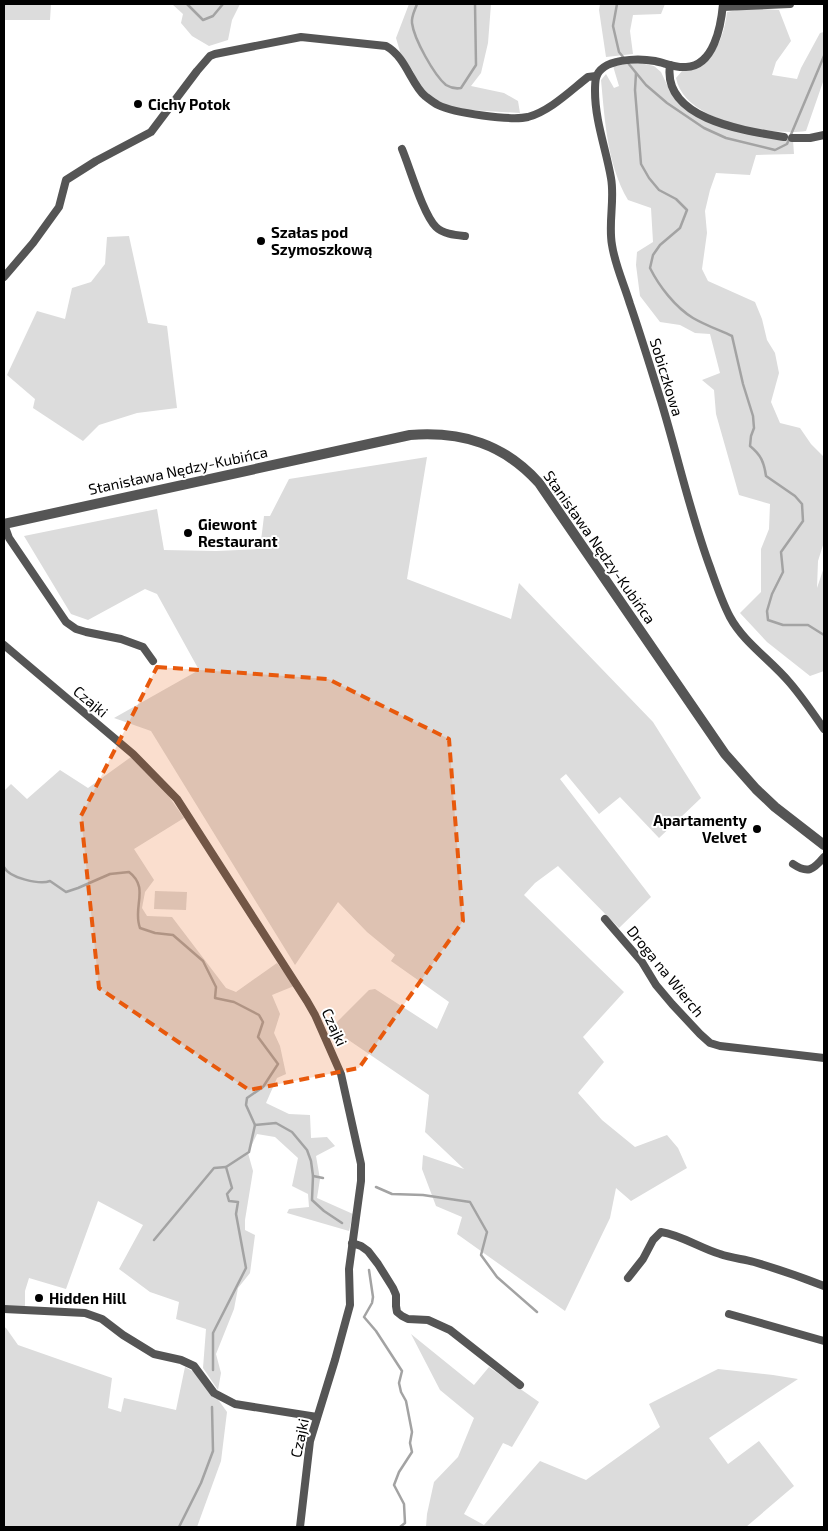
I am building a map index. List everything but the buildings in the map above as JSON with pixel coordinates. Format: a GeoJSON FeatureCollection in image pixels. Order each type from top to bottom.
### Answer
{"type":"FeatureCollection","features":[{"type":"Feature","properties":{"kind":"street"},"geometry":{"type":"LineString","coordinates":[[4,277],[33,243],[59,207],[66,180],[96,161],[152,132],[197,71],[210,56],[215,54],[301,37],[386,46],[392,48],[408,68],[422,93],[438,105],[455,111],[504,117],[529,117],[548,108],[588,77],[596,76],[606,65],[640,60],[689,67],[698,64],[709,52],[718,33],[723,5],[790,4]]}},
{"type":"Feature","properties":{"kind":"street"},"geometry":{"type":"LineString","coordinates":[[670,65],[670,77],[673,88],[681,99],[698,113],[721,124],[745,131],[788,138],[810,138],[824,135]]}},
{"type":"Feature","properties":{"kind":"street","name":"Sobiczkowa"},"geometry":{"type":"LineString","coordinates":[[596,76],[596,117],[611,179],[611,243],[661,403],[691,514],[702,546],[730,617],[745,637],[790,683],[824,729]]}},
{"type":"Feature","properties":{"kind":"street"},"geometry":{"type":"LineString","coordinates":[[402,149],[428,217],[436,228],[452,235],[465,236]]}},
{"type":"Feature","properties":{"kind":"street","name":"Stanisława Nędzy-Kubińca"},"geometry":{"type":"LineString","coordinates":[[4,524],[410,435],[459,436],[487,444],[517,462],[539,482],[726,754],[756,789],[775,807],[824,845]]}},
{"type":"Feature","properties":{"kind":"street"},"geometry":{"type":"LineString","coordinates":[[4,524],[9,538],[66,622],[76,629],[121,639],[143,647],[153,661]]}},
{"type":"Feature","properties":{"kind":"street","name":"Czajki"},"geometry":{"type":"LineString","coordinates":[[4,645],[133,754],[178,799],[307,1001],[341,1074],[361,1164],[361,1181],[349,1269],[350,1305],[310,1441],[300,1527]]}},
{"type":"Feature","properties":{"kind":"street"},"geometry":{"type":"LineString","coordinates":[[793,864],[806,870],[814,869],[824,857]]}},
{"type":"Feature","properties":{"kind":"street","name":"Droga na Wierch"},"geometry":{"type":"LineString","coordinates":[[606,919],[642,962],[656,985],[710,1043],[720,1046],[824,1058]]}},
{"type":"Feature","properties":{"kind":"street"},"geometry":{"type":"LineString","coordinates":[[628,1278],[643,1259],[653,1240],[661,1232],[668,1232],[722,1255],[753,1262],[824,1286]]}},
{"type":"Feature","properties":{"kind":"street"},"geometry":{"type":"LineString","coordinates":[[352,1244],[361,1246],[368,1251],[378,1264],[393,1288],[396,1295],[396,1306],[402,1316],[408,1319],[428,1320],[450,1330],[520,1385]]}},
{"type":"Feature","properties":{"kind":"street"},"geometry":{"type":"LineString","coordinates":[[4,1309],[85,1313],[102,1319],[123,1335],[154,1354],[181,1360],[194,1366],[214,1393],[222,1399],[235,1404],[317,1416]]}},
{"type":"Feature","properties":{"kind":"street"},"geometry":{"type":"LineString","coordinates":[[729,1314],[824,1340]]}},
{"type":"Feature","properties":{"kind":"highlighted area"},"geometry":{"type":"Polygon","coordinates":[[[157,667],[328,679],[449,739],[463,921],[359,1068],[249,1090],[99,988],[81,816],[157,667]]]}},
{"type":"Feature","properties":{"kind":"shaded area"},"geometry":{"type":"Polygon","coordinates":[[[4,4],[51,4],[50,20],[4,20],[4,4]]]}},
{"type":"Feature","properties":{"kind":"shaded area"},"geometry":{"type":"Polygon","coordinates":[[[172,4],[240,4],[232,20],[228,40],[209,46],[192,36],[181,23],[183,14],[172,4]]]}},
{"type":"Feature","properties":{"kind":"shaded area"},"geometry":{"type":"Polygon","coordinates":[[[409,4],[491,4],[488,43],[481,73],[471,86],[504,93],[518,101],[520,113],[469,110],[438,105],[422,93],[413,71],[401,55],[396,38],[409,4]]]}},
{"type":"Feature","properties":{"kind":"shaded area"},"geometry":{"type":"Polygon","coordinates":[[[600,4],[665,4],[661,14],[633,15],[630,31],[633,54],[606,57],[599,10],[600,4]]]}},
{"type":"Feature","properties":{"kind":"shaded area"},"geometry":{"type":"Polygon","coordinates":[[[748,8],[779,10],[791,41],[776,62],[772,75],[797,79],[820,33],[824,32],[824,79],[806,131],[772,131],[731,123],[695,106],[682,93],[676,78],[682,71],[692,69],[701,64],[715,51],[723,32],[727,12],[748,8]]]}},
{"type":"Feature","properties":{"kind":"shaded area"},"geometry":{"type":"Polygon","coordinates":[[[640,63],[654,66],[661,72],[668,87],[683,106],[774,139],[793,140],[794,154],[756,155],[750,175],[716,173],[705,211],[707,233],[702,269],[708,281],[755,302],[762,319],[767,340],[775,353],[779,373],[771,402],[780,423],[800,428],[811,444],[824,457],[824,542],[818,561],[817,588],[824,567],[824,671],[810,676],[767,642],[740,613],[761,592],[761,549],[769,529],[770,504],[739,495],[716,414],[714,390],[702,380],[720,373],[710,334],[695,333],[680,325],[660,322],[640,296],[636,265],[637,252],[653,242],[651,208],[628,200],[615,172],[608,142],[601,80],[606,74],[614,88],[619,86],[613,66],[640,63]]]}},
{"type":"Feature","properties":{"kind":"shaded area"},"geometry":{"type":"Polygon","coordinates":[[[129,236],[148,323],[167,326],[177,408],[137,413],[99,425],[83,441],[33,408],[35,399],[7,375],[37,311],[65,319],[72,288],[91,282],[105,264],[107,237],[129,236]]]}},
{"type":"Feature","properties":{"kind":"shaded area"},"geometry":{"type":"Polygon","coordinates":[[[427,457],[407,579],[511,619],[519,583],[653,722],[701,798],[659,838],[620,797],[599,814],[566,774],[560,779],[651,897],[619,928],[558,866],[535,883],[524,895],[624,992],[583,1037],[604,1062],[578,1093],[602,1120],[635,1147],[667,1135],[678,1148],[687,1168],[631,1201],[616,1188],[610,1218],[565,1311],[457,1234],[462,1217],[436,1206],[422,1169],[423,1155],[464,1169],[425,1132],[429,1095],[331,1028],[369,990],[375,989],[437,1029],[449,1002],[391,961],[395,955],[367,932],[338,902],[295,965],[151,731],[114,718],[199,670],[157,594],[145,589],[88,620],[71,614],[24,536],[157,509],[164,550],[216,551],[260,549],[264,516],[270,516],[289,479],[427,457]]]}},
{"type":"Feature","properties":{"kind":"shaded area"},"geometry":{"type":"Polygon","coordinates":[[[131,757],[163,788],[184,818],[134,849],[154,880],[145,892],[142,908],[147,916],[172,917],[226,988],[236,992],[277,963],[294,986],[272,995],[280,1014],[274,1033],[280,1046],[286,1074],[277,1078],[266,1103],[289,1114],[310,1115],[311,1138],[327,1137],[335,1146],[316,1156],[320,1179],[317,1198],[353,1214],[349,1231],[287,1213],[289,1209],[309,1207],[308,1194],[292,1186],[298,1158],[275,1137],[257,1134],[248,1153],[253,1171],[245,1230],[255,1235],[250,1273],[238,1288],[234,1309],[216,1354],[221,1373],[218,1390],[203,1368],[206,1329],[176,1319],[179,1302],[150,1292],[119,1269],[143,1225],[98,1201],[66,1289],[29,1278],[25,1291],[25,1312],[4,1309],[4,791],[11,784],[27,799],[60,770],[88,788],[131,757]]]}},
{"type":"Feature","properties":{"kind":"shaded area"},"geometry":{"type":"Polygon","coordinates":[[[155,891],[187,892],[186,910],[154,909],[155,891]]]}},
{"type":"Feature","properties":{"kind":"shaded area"},"geometry":{"type":"Polygon","coordinates":[[[4,1327],[18,1345],[112,1378],[108,1408],[121,1412],[124,1398],[176,1410],[185,1367],[198,1374],[212,1396],[217,1398],[227,1412],[221,1461],[197,1527],[7,1527],[4,1525],[4,1327]]]}},
{"type":"Feature","properties":{"kind":"shaded area"},"geometry":{"type":"Polygon","coordinates":[[[411,1334],[474,1385],[489,1367],[539,1402],[512,1447],[503,1443],[464,1514],[484,1525],[540,1461],[586,1480],[660,1427],[649,1404],[718,1369],[798,1379],[709,1438],[728,1464],[759,1441],[794,1486],[746,1527],[426,1527],[434,1482],[458,1457],[474,1418],[440,1390],[411,1334]]]}},
{"type":"Feature","properties":{"kind":"waterway"},"geometry":{"type":"LineString","coordinates":[[187,4],[203,20],[213,16],[223,4]]}},
{"type":"Feature","properties":{"kind":"waterway"},"geometry":{"type":"LineString","coordinates":[[417,4],[412,23],[420,47],[441,80],[452,88],[461,88],[476,65],[475,4]]}},
{"type":"Feature","properties":{"kind":"waterway"},"geometry":{"type":"LineString","coordinates":[[617,4],[613,26],[619,52],[646,85],[667,103],[704,128],[726,138],[775,150],[787,144],[824,56]]}},
{"type":"Feature","properties":{"kind":"waterway"},"geometry":{"type":"LineString","coordinates":[[636,73],[635,90],[641,164],[659,190],[676,199],[687,210],[680,228],[660,245],[653,255],[650,268],[668,296],[686,313],[702,323],[732,336],[743,384],[753,416],[754,428],[750,446],[761,459],[766,476],[795,496],[802,504],[803,521],[781,552],[783,572],[772,594],[767,611],[768,620],[783,625],[808,625],[824,635]]}},
{"type":"Feature","properties":{"kind":"waterway"},"geometry":{"type":"LineString","coordinates":[[4,867],[7,871],[25,880],[50,881],[66,892],[110,874],[129,872],[135,878],[140,891],[138,913],[140,928],[155,933],[173,935],[203,961],[216,987],[215,998],[234,1002],[259,1015],[263,1022],[258,1037],[278,1064],[263,1087],[247,1098],[246,1105],[255,1125],[276,1123],[292,1132],[307,1150],[313,1176],[312,1200],[342,1223]]}},
{"type":"Feature","properties":{"kind":"waterway"},"geometry":{"type":"LineString","coordinates":[[213,1370],[213,1333],[246,1268],[236,1214],[238,1202],[229,1201],[227,1194],[232,1188],[226,1167],[249,1152],[255,1125]]}},
{"type":"Feature","properties":{"kind":"waterway"},"geometry":{"type":"LineString","coordinates":[[154,1240],[214,1168],[226,1167]]}},
{"type":"Feature","properties":{"kind":"waterway"},"geometry":{"type":"LineString","coordinates":[[313,1176],[323,1178]]}},
{"type":"Feature","properties":{"kind":"waterway"},"geometry":{"type":"LineString","coordinates":[[376,1187],[392,1194],[423,1195],[470,1202],[487,1232],[481,1255],[497,1277],[537,1312]]}},
{"type":"Feature","properties":{"kind":"waterway"},"geometry":{"type":"LineString","coordinates":[[369,1270],[373,1297],[372,1303],[364,1317],[376,1331],[402,1371],[399,1383],[406,1401],[412,1432],[410,1443],[412,1452],[399,1472],[394,1485],[404,1504],[405,1523],[400,1527]]}},
{"type":"Feature","properties":{"kind":"waterway"},"geometry":{"type":"LineString","coordinates":[[179,1527],[201,1483],[213,1451],[212,1407]]}},
{"type":"Feature","properties":{"kind":"place","name":"Cichy Potok"},"geometry":{"type":"Point","coordinates":[138,104]}},
{"type":"Feature","properties":{"kind":"place","name":"Szałas pod Szymoszkową"},"geometry":{"type":"Point","coordinates":[261,241]}},
{"type":"Feature","properties":{"kind":"place","name":"Giewont Restaurant"},"geometry":{"type":"Point","coordinates":[188,533]}},
{"type":"Feature","properties":{"kind":"place","name":"Apartamenty Velvet"},"geometry":{"type":"Point","coordinates":[757,829]}},
{"type":"Feature","properties":{"kind":"place","name":"Hidden Hill"},"geometry":{"type":"Point","coordinates":[39,1298]}}]}
